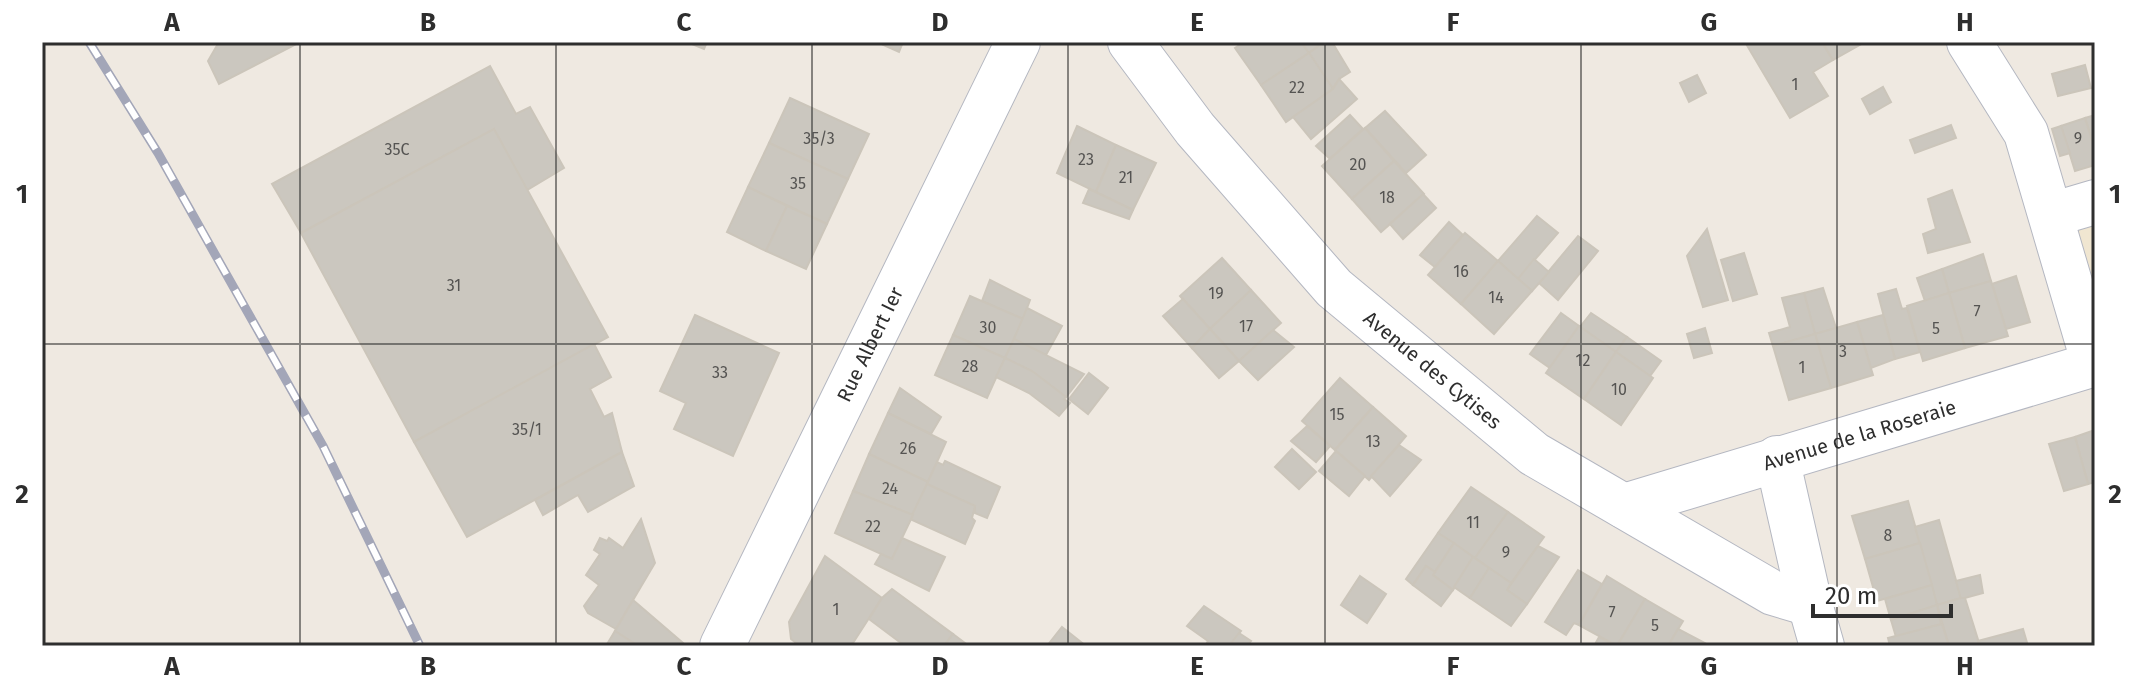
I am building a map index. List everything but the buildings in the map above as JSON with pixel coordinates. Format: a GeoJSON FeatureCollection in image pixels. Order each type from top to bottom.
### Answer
{"type":"FeatureCollection","features":[{"type":"Feature","properties":{"kind":"street","name":"Rue Albert Ier"},"geometry":{"type":"LineString","coordinates":[[726,644],[1018,42]]}},
{"type":"Feature","properties":{"kind":"street","name":"Avenue des Cytises"},"geometry":{"type":"LineString","coordinates":[[1130,42],[1195,129],[1334,288],[1534,454],[1773,593],[1810,604]]}},
{"type":"Feature","properties":{"kind":"street","name":"Avenue de la Roseraie"},"geometry":{"type":"LineString","coordinates":[[1624,506],[2094,364],[2026,133],[1969,42]]}},
{"type":"Feature","properties":{"kind":"street"},"geometry":{"type":"LineString","coordinates":[[2051,215],[2095,202]]}},
{"type":"Feature","properties":{"kind":"street"},"geometry":{"type":"LineString","coordinates":[[1777,458],[1822,646]]}},
{"type":"Feature","properties":{"kind":"shaded area"},"geometry":{"type":"Polygon","coordinates":[[[2095,220],[2095,309],[2074,229],[2095,220]]]}},
{"type":"Feature","properties":{"kind":"railway"},"geometry":{"type":"LineString","coordinates":[[89,42],[158,153],[323,446],[420,646]]}}]}
